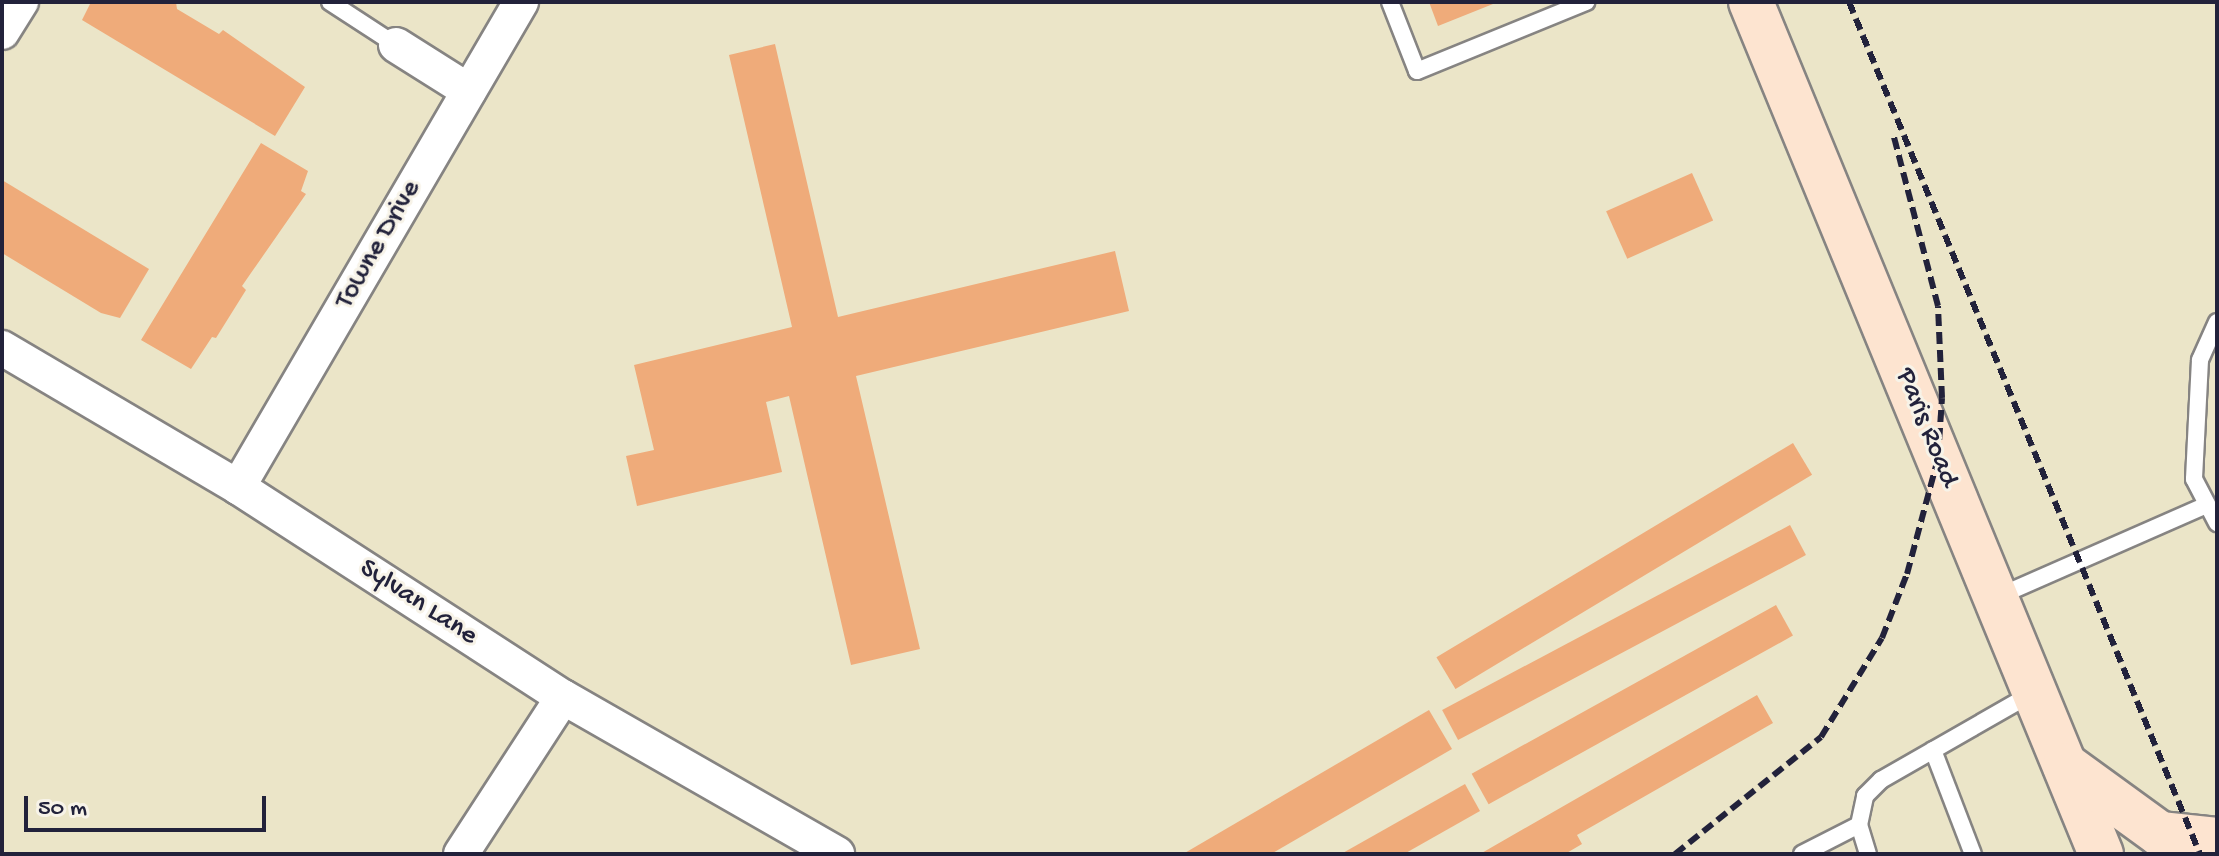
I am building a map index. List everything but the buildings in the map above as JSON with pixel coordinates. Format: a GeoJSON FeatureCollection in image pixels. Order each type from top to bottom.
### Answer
{"type":"FeatureCollection","features":[{"type":"Feature","properties":{"kind":"main road","name":"Paris Road"},"geometry":{"type":"LineString","coordinates":[[1751,2],[2101,854]]}},
{"type":"Feature","properties":{"kind":"main road"},"geometry":{"type":"LineString","coordinates":[[2065,765],[2160,834],[2217,840]]}},
{"type":"Feature","properties":{"kind":"street"},"geometry":{"type":"LineString","coordinates":[[2,32],[21,2]]}},
{"type":"Feature","properties":{"kind":"street","name":"Towne Drive"},"geometry":{"type":"LineString","coordinates":[[238,487],[521,2]]}},
{"type":"Feature","properties":{"kind":"street"},"geometry":{"type":"LineString","coordinates":[[396,45],[469,91]]}},
{"type":"Feature","properties":{"kind":"street","name":"Sylvan Lane"},"geometry":{"type":"LineString","coordinates":[[2,348],[238,487],[563,697],[837,854]]}},
{"type":"Feature","properties":{"kind":"street"},"geometry":{"type":"LineString","coordinates":[[461,854],[563,697]]}},
{"type":"Feature","properties":{"kind":"lane"},"geometry":{"type":"LineString","coordinates":[[330,2],[396,45]]}},
{"type":"Feature","properties":{"kind":"lane"},"geometry":{"type":"LineString","coordinates":[[1390,2],[1417,71],[1586,2]]}},
{"type":"Feature","properties":{"kind":"lane"},"geometry":{"type":"LineString","coordinates":[[2217,322],[2200,360],[2194,479],[2217,523]]}},
{"type":"Feature","properties":{"kind":"lane"},"geometry":{"type":"LineString","coordinates":[[1996,598],[2207,505]]}},
{"type":"Feature","properties":{"kind":"lane"},"geometry":{"type":"LineString","coordinates":[[1868,854],[1859,825],[1865,796],[1933,750],[2034,692]]}},
{"type":"Feature","properties":{"kind":"lane"},"geometry":{"type":"LineString","coordinates":[[1933,750],[1973,854]]}},
{"type":"Feature","properties":{"kind":"lane"},"geometry":{"type":"LineString","coordinates":[[1802,854],[1859,825]]}},
{"type":"Feature","properties":{"kind":"railway"},"geometry":{"type":"LineString","coordinates":[[1849,2],[2200,854]]}},
{"type":"Feature","properties":{"kind":"railway"},"geometry":{"type":"LineString","coordinates":[[1675,854],[1821,737],[1882,638],[1907,574],[1938,458],[1942,398],[1938,306],[1894,137]]}}]}
